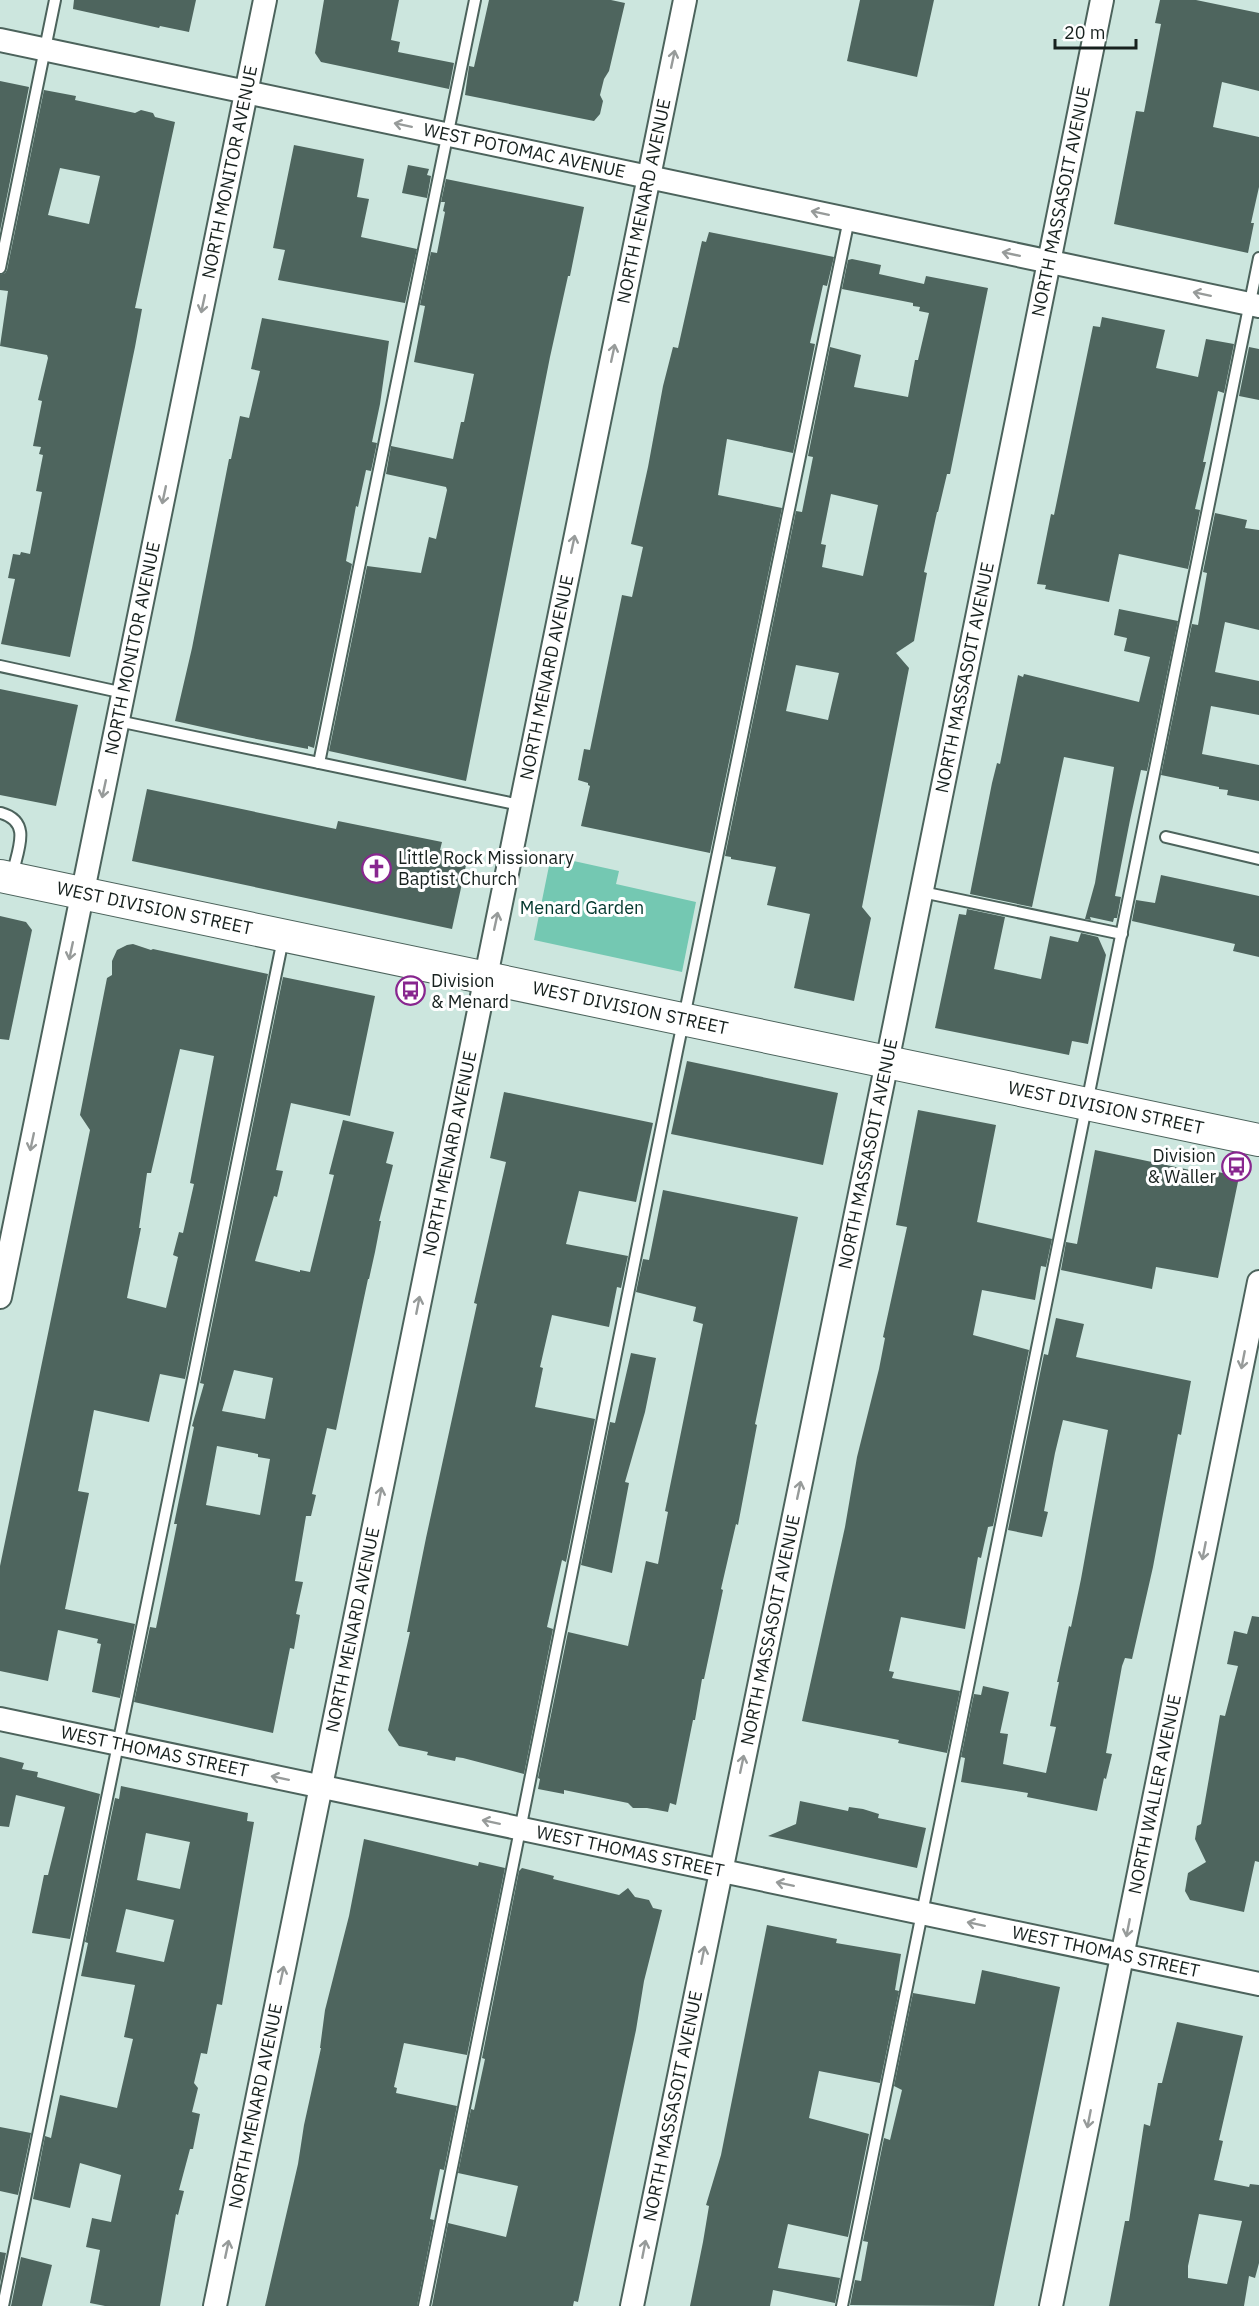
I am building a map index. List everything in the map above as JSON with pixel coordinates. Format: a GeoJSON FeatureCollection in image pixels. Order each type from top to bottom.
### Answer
{"type":"FeatureCollection","features":[{"type":"Feature","properties":{"kind":"main road","name":"WEST DIVISION STREET"},"geometry":{"type":"LineString","coordinates":[[6,878],[1259,1140]]}},
{"type":"Feature","properties":{"kind":"street","name":"NORTH MONITOR AVENUE"},"geometry":{"type":"LineString","coordinates":[[0,1297],[265,0]]}},
{"type":"Feature","properties":{"kind":"street","name":"NORTH MENARD AVENUE"},"geometry":{"type":"LineString","coordinates":[[215,2306],[685,0]]}},
{"type":"Feature","properties":{"kind":"street","name":"NORTH MASSASOIT AVENUE"},"geometry":{"type":"LineString","coordinates":[[632,2306],[1102,0]]}},
{"type":"Feature","properties":{"kind":"street","name":"WEST POTOMAC AVENUE"},"geometry":{"type":"LineString","coordinates":[[0,40],[1254,305]]}},
{"type":"Feature","properties":{"kind":"street","name":"NORTH WALLER AVENUE"},"geometry":{"type":"LineString","coordinates":[[1051,2306],[1255,1327],[1259,1282]]}},
{"type":"Feature","properties":{"kind":"street","name":"WEST THOMAS STREET"},"geometry":{"type":"LineString","coordinates":[[0,1719],[1259,1984]]}},
{"type":"Feature","properties":{"kind":"lane"},"geometry":{"type":"LineString","coordinates":[[0,268],[55,0]]}},
{"type":"Feature","properties":{"kind":"lane"},"geometry":{"type":"LineString","coordinates":[[319,763],[475,0]]}},
{"type":"Feature","properties":{"kind":"lane"},"geometry":{"type":"LineString","coordinates":[[424,2306],[684,1020],[849,219]]}},
{"type":"Feature","properties":{"kind":"lane"},"geometry":{"type":"LineString","coordinates":[[842,2306],[1122,934],[1254,305],[1259,258]]}},
{"type":"Feature","properties":{"kind":"lane"},"geometry":{"type":"LineString","coordinates":[[0,666],[124,693]]}},
{"type":"Feature","properties":{"kind":"lane"},"geometry":{"type":"LineString","coordinates":[[118,721],[520,806]]}},
{"type":"Feature","properties":{"kind":"lane"},"geometry":{"type":"LineString","coordinates":[[1,813],[13,817],[20,825],[21,835],[6,878]]}},
{"type":"Feature","properties":{"kind":"lane"},"geometry":{"type":"LineString","coordinates":[[1166,837],[1259,858]]}},
{"type":"Feature","properties":{"kind":"lane"},"geometry":{"type":"LineString","coordinates":[[922,892],[1122,934]]}},
{"type":"Feature","properties":{"kind":"lane"},"geometry":{"type":"LineString","coordinates":[[3,2306],[283,936]]}},
{"type":"Feature","properties":{"kind":"green space","name":"Menard Garden"},"geometry":{"type":"Polygon","coordinates":[[[551,856],[619,871],[616,884],[696,902],[682,972],[534,940],[551,856]]]}},
{"type":"Feature","properties":{"kind":"building"},"geometry":{"type":"Polygon","coordinates":[[[74,0],[196,0],[189,32],[160,26],[159,28],[73,9],[74,0]]]}},
{"type":"Feature","properties":{"kind":"building"},"geometry":{"type":"Polygon","coordinates":[[[324,0],[399,0],[391,40],[400,42],[398,52],[454,63],[449,89],[321,62],[315,53],[324,0]]]}},
{"type":"Feature","properties":{"kind":"building"},"geometry":{"type":"Polygon","coordinates":[[[489,0],[611,0],[625,3],[609,71],[604,79],[600,95],[603,101],[600,114],[594,121],[465,95],[469,66],[474,67],[489,0]]]}},
{"type":"Feature","properties":{"kind":"building"},"geometry":{"type":"Polygon","coordinates":[[[860,0],[934,0],[917,77],[847,61],[860,0]]]}},
{"type":"Feature","properties":{"kind":"building"},"geometry":{"type":"Polygon","coordinates":[[[1160,0],[1196,0],[1259,13],[1259,91],[1222,82],[1213,127],[1259,137],[1259,187],[1251,223],[1254,223],[1248,253],[1114,224],[1136,111],[1144,112],[1161,24],[1155,23],[1160,0]]]}},
{"type":"Feature","properties":{"kind":"building"},"geometry":{"type":"Polygon","coordinates":[[[0,81],[29,87],[0,231],[0,81]]]}},
{"type":"Feature","properties":{"kind":"building"},"geometry":{"type":"Polygon","coordinates":[[[44,90],[76,96],[75,100],[135,113],[141,110],[153,113],[155,117],[175,122],[135,308],[142,309],[135,347],[70,657],[1,644],[15,579],[8,578],[13,554],[20,555],[21,552],[30,554],[42,492],[36,491],[43,455],[39,454],[41,447],[33,446],[42,401],[38,400],[48,358],[47,355],[0,346],[8,291],[0,290],[0,275],[7,270],[44,90]],[[60,168],[48,215],[89,224],[100,176],[60,168]]]}},
{"type":"Feature","properties":{"kind":"building"},"geometry":{"type":"Polygon","coordinates":[[[294,145],[364,159],[357,197],[369,199],[361,237],[417,249],[405,303],[278,280],[285,250],[273,248],[294,145]]]}},
{"type":"Feature","properties":{"kind":"building"},"geometry":{"type":"Polygon","coordinates":[[[408,165],[429,169],[427,175],[431,176],[427,198],[402,193],[408,165]]]}},
{"type":"Feature","properties":{"kind":"building"},"geometry":{"type":"Polygon","coordinates":[[[446,179],[584,207],[550,357],[466,781],[329,751],[367,566],[421,573],[429,537],[436,539],[447,490],[446,487],[386,474],[391,446],[453,459],[461,422],[464,422],[474,374],[414,362],[425,306],[420,305],[431,252],[437,253],[445,212],[443,211],[445,202],[441,202],[446,179]]]}},
{"type":"Feature","properties":{"kind":"building"},"geometry":{"type":"Polygon","coordinates":[[[709,232],[834,257],[827,286],[823,285],[810,343],[815,344],[793,453],[727,439],[718,495],[782,508],[710,853],[581,826],[590,786],[578,780],[584,749],[590,750],[622,595],[632,597],[643,547],[631,544],[663,386],[673,347],[678,348],[702,241],[706,242],[709,232]]]}},
{"type":"Feature","properties":{"kind":"building"},"geometry":{"type":"Polygon","coordinates":[[[848,260],[881,265],[879,274],[924,284],[926,276],[988,288],[950,474],[947,474],[924,572],[927,573],[914,641],[896,653],[909,668],[862,907],[871,918],[854,1001],[794,988],[810,914],[767,905],[776,867],[725,856],[796,511],[802,512],[813,457],[808,456],[830,347],[861,355],[854,387],[908,397],[915,360],[918,360],[929,313],[919,311],[920,307],[913,306],[913,303],[842,289],[848,260]],[[831,494],[821,544],[826,545],[822,567],[863,576],[878,505],[831,494]],[[796,665],[786,711],[828,720],[839,673],[796,665]]]}},
{"type":"Feature","properties":{"kind":"building"},"geometry":{"type":"Polygon","coordinates":[[[1102,317],[1165,330],[1156,368],[1198,377],[1206,339],[1234,344],[1224,393],[1218,391],[1203,462],[1206,462],[1195,509],[1200,510],[1188,569],[1119,554],[1109,602],[1045,589],[1046,585],[1037,584],[1051,514],[1054,515],[1093,326],[1100,327],[1102,317]]]}},
{"type":"Feature","properties":{"kind":"building"},"geometry":{"type":"Polygon","coordinates":[[[262,318],[389,341],[372,442],[377,443],[371,471],[366,470],[358,507],[356,506],[346,561],[352,564],[314,748],[308,746],[308,749],[175,721],[192,648],[229,459],[231,459],[240,416],[249,418],[260,371],[251,369],[262,318]]]}},
{"type":"Feature","properties":{"kind":"building"},"geometry":{"type":"Polygon","coordinates":[[[1249,347],[1259,349],[1259,400],[1239,396],[1249,347]]]}},
{"type":"Feature","properties":{"kind":"building"},"geometry":{"type":"Polygon","coordinates":[[[1215,513],[1247,520],[1245,528],[1259,530],[1259,630],[1225,622],[1215,672],[1259,681],[1259,715],[1211,706],[1202,754],[1259,765],[1259,801],[1227,795],[1228,790],[1219,789],[1219,787],[1161,775],[1192,624],[1198,625],[1207,573],[1203,572],[1215,513]]]}},
{"type":"Feature","properties":{"kind":"building"},"geometry":{"type":"Polygon","coordinates":[[[1119,609],[1178,621],[1147,771],[1141,770],[1130,820],[1115,896],[1121,897],[1117,918],[1114,918],[1113,922],[1090,917],[1091,920],[1085,919],[1095,883],[1114,767],[1064,757],[1032,907],[970,894],[992,783],[997,763],[1000,764],[1018,675],[1023,677],[1024,674],[1139,702],[1150,657],[1124,651],[1127,638],[1114,635],[1119,609]]]}},
{"type":"Feature","properties":{"kind":"building"},"geometry":{"type":"Polygon","coordinates":[[[0,689],[78,705],[56,806],[0,795],[0,689]]]}},
{"type":"Feature","properties":{"kind":"building"},"geometry":{"type":"Polygon","coordinates":[[[147,789],[336,829],[338,821],[442,842],[440,850],[468,856],[452,929],[132,861],[147,789]]]}},
{"type":"Feature","properties":{"kind":"building"},"geometry":{"type":"Polygon","coordinates":[[[1161,875],[1259,896],[1259,957],[1233,951],[1235,944],[1132,921],[1136,900],[1155,903],[1161,875]]]}},
{"type":"Feature","properties":{"kind":"building"},"geometry":{"type":"Polygon","coordinates":[[[967,909],[1005,917],[994,969],[1041,979],[1050,936],[1078,942],[1081,933],[1098,937],[1106,955],[1088,1044],[1072,1041],[1069,1055],[935,1028],[959,914],[966,915],[967,909]]]}},
{"type":"Feature","properties":{"kind":"building"},"geometry":{"type":"Polygon","coordinates":[[[0,916],[26,922],[32,930],[9,1040],[0,1039],[0,916]]]}},
{"type":"Feature","properties":{"kind":"building"},"geometry":{"type":"Polygon","coordinates":[[[133,944],[151,950],[268,974],[185,1379],[160,1374],[149,1422],[94,1410],[78,1491],[89,1493],[65,1609],[135,1624],[120,1698],[92,1692],[101,1644],[97,1643],[98,1639],[58,1630],[48,1681],[0,1671],[0,1566],[90,1130],[80,1115],[107,978],[112,975],[112,961],[117,950],[133,944]],[[180,1049],[151,1173],[147,1173],[139,1228],[141,1228],[127,1298],[166,1308],[178,1257],[173,1255],[179,1232],[183,1233],[194,1184],[190,1183],[214,1056],[180,1049]]]}},
{"type":"Feature","properties":{"kind":"building"},"geometry":{"type":"Polygon","coordinates":[[[283,977],[375,996],[350,1116],[291,1103],[276,1170],[283,1171],[277,1197],[274,1196],[255,1261],[300,1272],[300,1270],[310,1272],[334,1175],[329,1174],[343,1120],[394,1132],[386,1163],[393,1165],[379,1221],[381,1221],[375,1252],[336,1430],[327,1428],[312,1494],[316,1495],[311,1516],[306,1516],[295,1581],[303,1582],[296,1614],[300,1615],[294,1649],[290,1648],[273,1733],[134,1702],[150,1627],[156,1628],[177,1524],[174,1524],[194,1427],[192,1426],[204,1384],[200,1383],[283,977]],[[234,1370],[222,1411],[265,1419],[273,1378],[234,1370]],[[217,1446],[206,1505],[260,1515],[270,1459],[258,1457],[258,1454],[217,1446]]]}},
{"type":"Feature","properties":{"kind":"building"},"geometry":{"type":"Polygon","coordinates":[[[687,1061],[838,1093],[823,1165],[671,1134],[687,1061]]]}},
{"type":"Feature","properties":{"kind":"building"},"geometry":{"type":"Polygon","coordinates":[[[504,1092],[653,1123],[636,1202],[579,1191],[566,1244],[628,1256],[621,1288],[617,1287],[609,1327],[552,1315],[540,1367],[543,1368],[535,1407],[595,1419],[566,1562],[562,1560],[547,1627],[553,1629],[524,1774],[463,1758],[456,1757],[455,1761],[427,1755],[428,1752],[399,1746],[388,1730],[410,1632],[407,1632],[426,1538],[477,1304],[474,1303],[506,1162],[490,1158],[504,1092]]]}},
{"type":"Feature","properties":{"kind":"building"},"geometry":{"type":"Polygon","coordinates":[[[918,1110],[996,1125],[977,1222],[1052,1239],[1046,1267],[1041,1266],[1035,1300],[982,1290],[973,1335],[1029,1350],[993,1526],[988,1527],[981,1558],[978,1557],[965,1629],[901,1617],[889,1671],[894,1672],[892,1678],[960,1691],[947,1753],[898,1743],[899,1740],[802,1721],[845,1527],[857,1457],[879,1369],[885,1338],[883,1337],[907,1227],[896,1225],[918,1110]]]}},
{"type":"Feature","properties":{"kind":"building"},"geometry":{"type":"Polygon","coordinates":[[[1095,1150],[1209,1174],[1210,1170],[1239,1177],[1218,1278],[1156,1267],[1152,1289],[1061,1270],[1066,1242],[1077,1244],[1095,1150]]]}},
{"type":"Feature","properties":{"kind":"building"},"geometry":{"type":"Polygon","coordinates":[[[663,1190],[798,1217],[755,1424],[757,1425],[738,1525],[736,1524],[721,1589],[723,1590],[676,1805],[670,1803],[668,1812],[633,1808],[628,1803],[564,1790],[564,1794],[538,1789],[540,1779],[538,1778],[568,1632],[628,1646],[646,1561],[658,1564],[668,1512],[665,1511],[703,1324],[693,1321],[696,1307],[636,1292],[643,1259],[649,1260],[663,1190]]]}},
{"type":"Feature","properties":{"kind":"building"},"geometry":{"type":"Polygon","coordinates":[[[1056,1318],[1084,1324],[1076,1357],[1191,1381],[1132,1659],[1125,1658],[1122,1666],[1106,1753],[1112,1754],[1097,1811],[1027,1797],[1028,1793],[961,1782],[965,1758],[961,1757],[974,1694],[981,1695],[983,1686],[1009,1692],[1000,1733],[1008,1734],[1003,1764],[1046,1773],[1056,1727],[1050,1726],[1059,1682],[1057,1682],[1081,1579],[1108,1430],[1063,1420],[1044,1511],[1048,1512],[1042,1537],[1008,1530],[1044,1354],[1048,1355],[1056,1318]]]}},
{"type":"Feature","properties":{"kind":"building"},"geometry":{"type":"Polygon","coordinates":[[[631,1353],[656,1358],[645,1412],[625,1482],[629,1483],[612,1573],[581,1565],[610,1422],[615,1423],[631,1353]]]}},
{"type":"Feature","properties":{"kind":"building"},"geometry":{"type":"Polygon","coordinates":[[[1252,1616],[1259,1617],[1259,1862],[1255,1861],[1244,1912],[1190,1900],[1185,1891],[1188,1873],[1206,1862],[1195,1839],[1197,1826],[1201,1824],[1220,1715],[1225,1716],[1238,1666],[1227,1664],[1234,1631],[1247,1634],[1252,1616]]]}},
{"type":"Feature","properties":{"kind":"building"},"geometry":{"type":"Polygon","coordinates":[[[0,1757],[24,1763],[22,1769],[38,1772],[37,1777],[100,1794],[70,1939],[32,1933],[44,1875],[48,1875],[65,1807],[16,1795],[9,1827],[0,1826],[0,1757]]]}},
{"type":"Feature","properties":{"kind":"building"},"geometry":{"type":"Polygon","coordinates":[[[121,1786],[248,1813],[247,1821],[254,1822],[222,2005],[217,2004],[207,2054],[201,2053],[194,2083],[198,2088],[192,2112],[200,2114],[193,2149],[190,2149],[179,2190],[184,2191],[178,2215],[176,2214],[160,2306],[105,2306],[90,2303],[100,2250],[86,2247],[92,2218],[111,2222],[121,2175],[80,2163],[70,2208],[33,2199],[45,2136],[51,2138],[60,2095],[117,2108],[133,2039],[124,2037],[135,1985],[81,1976],[88,1943],[85,1942],[115,1798],[119,1799],[121,1786]],[[146,1833],[137,1880],[180,1889],[190,1842],[146,1833]],[[126,1909],[116,1952],[164,1962],[174,1920],[126,1909]]]}},
{"type":"Feature","properties":{"kind":"building"},"geometry":{"type":"Polygon","coordinates":[[[800,1801],[848,1811],[849,1807],[863,1809],[879,1814],[878,1818],[926,1828],[917,1868],[768,1836],[796,1824],[800,1801]]]}},
{"type":"Feature","properties":{"kind":"building"},"geometry":{"type":"Polygon","coordinates":[[[364,1839],[478,1866],[479,1862],[505,1868],[467,2055],[404,2043],[394,2087],[397,2088],[396,2093],[457,2106],[444,2170],[440,2169],[430,2219],[434,2220],[417,2306],[265,2306],[298,2164],[321,2048],[325,2010],[349,1916],[364,1839]]]}},
{"type":"Feature","properties":{"kind":"building"},"geometry":{"type":"Polygon","coordinates":[[[522,1868],[554,1876],[553,1879],[619,1895],[628,1888],[635,1897],[649,1900],[653,1908],[662,1910],[644,1981],[636,2030],[578,2302],[574,2301],[573,2306],[432,2306],[448,2223],[506,2237],[518,2186],[458,2173],[471,2109],[474,2110],[485,2059],[482,2058],[519,1871],[522,1868]]]}},
{"type":"Feature","properties":{"kind":"building"},"geometry":{"type":"Polygon","coordinates":[[[767,1925],[837,1939],[836,1943],[901,1954],[895,1990],[899,1991],[880,2083],[819,2071],[809,2118],[869,2134],[848,2237],[788,2224],[778,2268],[840,2278],[835,2303],[773,2290],[770,2306],[690,2306],[709,2206],[706,2205],[721,2155],[767,1925]]]}},
{"type":"Feature","properties":{"kind":"building"},"geometry":{"type":"Polygon","coordinates":[[[982,1970],[1060,1987],[994,2306],[850,2305],[855,2280],[861,2281],[868,2242],[863,2241],[884,2138],[890,2140],[902,2090],[894,2086],[913,1993],[975,2004],[982,1970]]]}},
{"type":"Feature","properties":{"kind":"building"},"geometry":{"type":"Polygon","coordinates":[[[1177,2022],[1243,2036],[1219,2140],[1223,2141],[1214,2180],[1249,2187],[1250,2184],[1259,2185],[1259,2263],[1255,2278],[1249,2276],[1244,2306],[1109,2306],[1125,2221],[1129,2221],[1144,2124],[1150,2126],[1158,2083],[1162,2083],[1177,2022]],[[1199,2214],[1188,2266],[1188,2278],[1227,2284],[1242,2221],[1199,2214]]]}},
{"type":"Feature","properties":{"kind":"building"},"geometry":{"type":"Polygon","coordinates":[[[0,2127],[31,2133],[18,2195],[0,2191],[0,2127]]]}},
{"type":"Feature","properties":{"kind":"building"},"geometry":{"type":"Polygon","coordinates":[[[0,2252],[6,2253],[0,2283],[0,2252]]]}},
{"type":"Feature","properties":{"kind":"building"},"geometry":{"type":"Polygon","coordinates":[[[21,2257],[52,2265],[42,2306],[11,2306],[21,2257]]]}},
{"type":"Feature","properties":{"kind":"place","name":"Little Rock Missionary Baptist Church"},"geometry":{"type":"Point","coordinates":[377,868]}},
{"type":"Feature","properties":{"kind":"place","name":"Division & Menard"},"geometry":{"type":"Point","coordinates":[410,991]}},
{"type":"Feature","properties":{"kind":"place","name":"Division & Waller"},"geometry":{"type":"Point","coordinates":[1237,1166]}}]}
